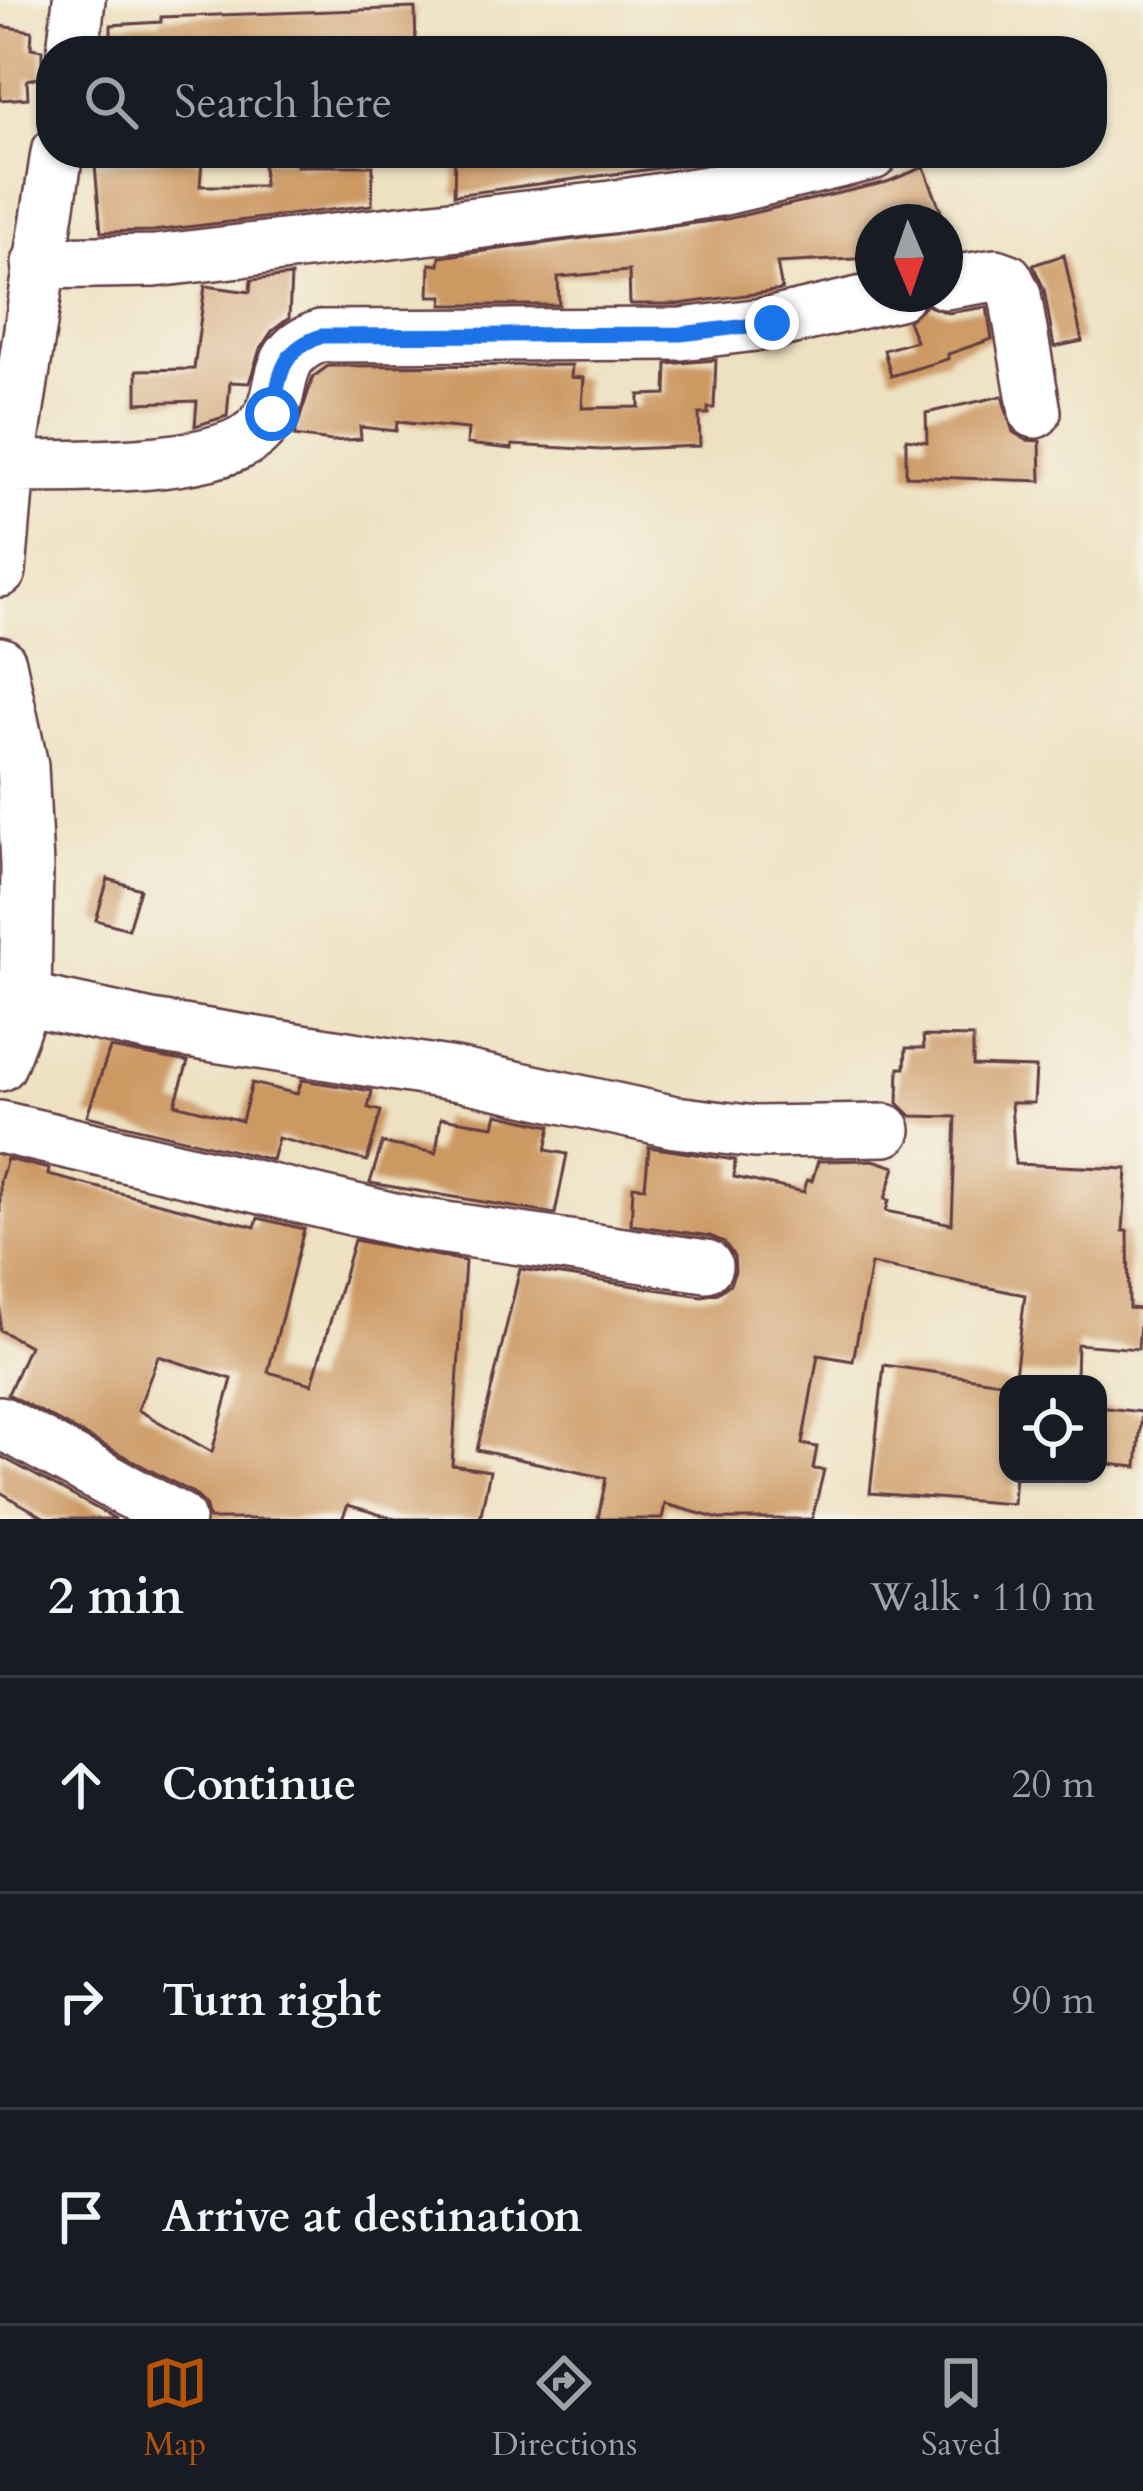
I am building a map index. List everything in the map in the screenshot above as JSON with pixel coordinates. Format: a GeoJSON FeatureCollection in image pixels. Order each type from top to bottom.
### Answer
{"type":"FeatureCollection","features":[{"type":"Feature","properties":{"kind":"street"},"geometry":{"type":"LineString","coordinates":[[76,36],[80,0]]}},
{"type":"Feature","properties":{"kind":"street"},"geometry":{"type":"LineString","coordinates":[[0,571],[8,467],[54,168]]}},
{"type":"Feature","properties":{"kind":"street"},"geometry":{"type":"LineString","coordinates":[[38,263],[155,261],[610,207],[720,190],[813,168]]}},
{"type":"Feature","properties":{"kind":"street"},"geometry":{"type":"LineString","coordinates":[[963,280],[996,275],[1007,280],[1015,295],[1035,412]]}},
{"type":"Feature","properties":{"kind":"street"},"geometry":{"type":"LineString","coordinates":[[8,467],[132,465],[238,446],[272,414],[287,356],[299,344],[322,336],[681,334],[772,323],[855,304]]}},
{"type":"Feature","properties":{"kind":"street"},"geometry":{"type":"LineString","coordinates":[[0,663],[22,766],[27,866],[25,999],[0,1065]]}},
{"type":"Feature","properties":{"kind":"street"},"geometry":{"type":"LineString","coordinates":[[25,999],[152,1026],[460,1075],[675,1122],[754,1132],[885,1130]]}},
{"type":"Feature","properties":{"kind":"street"},"geometry":{"type":"LineString","coordinates":[[0,1127],[411,1223],[706,1266]]}},
{"type":"Feature","properties":{"kind":"street"},"geometry":{"type":"LineString","coordinates":[[0,1422],[179,1519]]}},
{"type":"Feature","properties":{"kind":"building"},"geometry":{"type":"Polygon","coordinates":[[[415,8],[416,36],[111,36],[111,25],[161,22],[161,17],[415,8]]]}},
{"type":"Feature","properties":{"kind":"building"},"geometry":{"type":"Polygon","coordinates":[[[0,26],[32,31],[36,78],[27,80],[28,98],[0,100],[0,26]]]}},
{"type":"Feature","properties":{"kind":"building"},"geometry":{"type":"Polygon","coordinates":[[[95,168],[201,168],[200,186],[264,186],[263,168],[373,168],[372,205],[153,231],[101,232],[95,168]]]}},
{"type":"Feature","properties":{"kind":"building"},"geometry":{"type":"Polygon","coordinates":[[[455,168],[660,168],[454,195],[455,168]]]}},
{"type":"Feature","properties":{"kind":"building"},"geometry":{"type":"Polygon","coordinates":[[[922,168],[938,204],[855,204],[855,259],[777,263],[782,290],[679,304],[630,304],[629,271],[558,277],[559,305],[442,305],[443,296],[429,296],[430,264],[439,265],[440,257],[727,219],[887,182],[922,168]]]}},
{"type":"Feature","properties":{"kind":"building"},"geometry":{"type":"Polygon","coordinates":[[[1064,255],[1082,341],[1054,347],[1044,289],[1033,265],[1064,255]]]}},
{"type":"Feature","properties":{"kind":"building"},"geometry":{"type":"Polygon","coordinates":[[[291,276],[289,318],[260,349],[249,383],[230,382],[227,416],[195,426],[197,401],[137,403],[137,370],[194,369],[205,286],[250,292],[251,280],[291,276]]]}},
{"type":"Feature","properties":{"kind":"building"},"geometry":{"type":"Polygon","coordinates":[[[987,307],[992,339],[948,354],[948,359],[891,376],[884,350],[916,341],[908,321],[918,312],[987,307]]]}},
{"type":"Feature","properties":{"kind":"building"},"geometry":{"type":"Polygon","coordinates":[[[716,360],[714,408],[699,414],[700,446],[601,450],[512,445],[512,449],[467,444],[468,429],[397,422],[396,431],[360,427],[361,439],[294,436],[313,377],[328,366],[572,365],[571,377],[584,378],[582,408],[639,407],[639,395],[666,394],[667,364],[716,360]]]}},
{"type":"Feature","properties":{"kind":"building"},"geometry":{"type":"Polygon","coordinates":[[[1002,396],[1013,432],[1040,441],[1041,481],[906,476],[906,439],[927,442],[926,413],[1002,396]]]}},
{"type":"Feature","properties":{"kind":"building"},"geometry":{"type":"Polygon","coordinates":[[[108,879],[140,889],[128,929],[96,920],[108,879]]]}},
{"type":"Feature","properties":{"kind":"building"},"geometry":{"type":"Polygon","coordinates":[[[923,1036],[973,1037],[973,1066],[1036,1068],[1034,1103],[1011,1103],[1015,1164],[1127,1169],[1123,1231],[1128,1231],[1129,1308],[1141,1309],[1138,1349],[1077,1344],[1076,1375],[1015,1375],[1025,1295],[871,1264],[853,1361],[818,1355],[802,1444],[817,1447],[813,1469],[824,1470],[812,1519],[719,1519],[665,1504],[662,1519],[598,1519],[606,1478],[477,1450],[520,1269],[702,1296],[730,1284],[734,1256],[724,1242],[631,1225],[633,1186],[645,1187],[649,1147],[735,1160],[734,1177],[804,1192],[818,1161],[873,1160],[895,1167],[886,1211],[952,1224],[956,1117],[911,1116],[898,1103],[899,1068],[905,1068],[906,1048],[924,1048],[923,1036]]]}},
{"type":"Feature","properties":{"kind":"building"},"geometry":{"type":"Polygon","coordinates":[[[110,1048],[188,1062],[175,1104],[242,1121],[252,1083],[297,1094],[302,1080],[372,1091],[368,1108],[381,1111],[367,1161],[278,1138],[272,1160],[87,1116],[110,1048]]]}},
{"type":"Feature","properties":{"kind":"building"},"geometry":{"type":"Polygon","coordinates":[[[497,1114],[551,1126],[546,1150],[567,1154],[555,1214],[370,1183],[382,1143],[436,1153],[441,1118],[494,1126],[497,1114]]]}},
{"type":"Feature","properties":{"kind":"building"},"geometry":{"type":"Polygon","coordinates":[[[7,1159],[49,1169],[48,1175],[255,1227],[258,1218],[304,1229],[268,1372],[312,1384],[354,1240],[465,1261],[452,1465],[490,1471],[480,1519],[395,1519],[348,1505],[342,1519],[209,1519],[205,1504],[193,1493],[8,1394],[29,1346],[0,1330],[0,1181],[7,1159]],[[158,1356],[138,1410],[212,1452],[232,1379],[158,1356]]]}},
{"type":"Feature","properties":{"kind":"building"},"geometry":{"type":"Polygon","coordinates":[[[884,1365],[999,1382],[999,1483],[1014,1483],[1013,1504],[870,1493],[884,1365]]]}},
{"type":"Feature","properties":{"kind":"building"},"geometry":{"type":"Polygon","coordinates":[[[1107,1408],[1142,1412],[1137,1467],[1107,1464],[1107,1408]]]}},
{"type":"Feature","properties":{"kind":"building"},"geometry":{"type":"Polygon","coordinates":[[[0,1456],[116,1519],[47,1519],[0,1492],[0,1456]]]}},
{"type":"Feature","properties":{"kind":"route"},"geometry":{"type":"LineString","coordinates":[[272,414],[287,356],[299,344],[322,336],[681,334],[772,323]]}}]}
